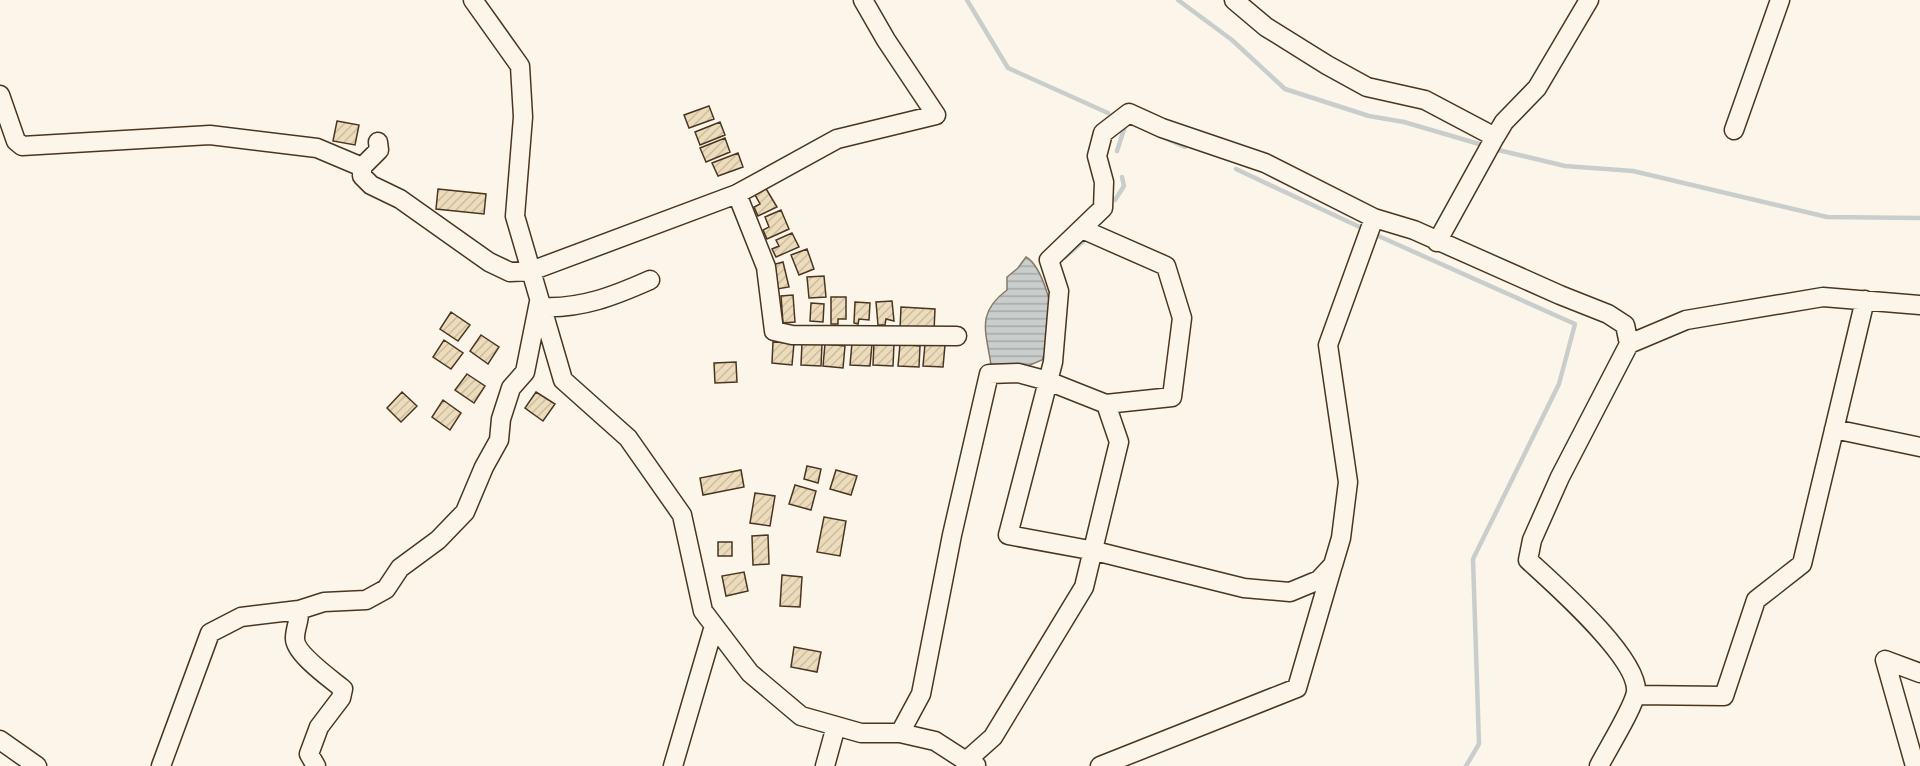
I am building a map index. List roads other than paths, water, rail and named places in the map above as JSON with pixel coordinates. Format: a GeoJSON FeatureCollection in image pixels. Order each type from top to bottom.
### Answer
{"type":"FeatureCollection","features":[{"type":"Feature","properties":{"kind":"street"},"geometry":{"type":"LineString","coordinates":[[473,0],[520,66],[523,117],[515,216],[563,380],[627,438],[682,515],[703,611],[750,673],[801,716],[861,733],[900,733],[935,741],[970,764],[993,737],[1084,587],[1095,551],[1119,441],[1106,404]]}},
{"type":"Feature","properties":{"kind":"street"},"geometry":{"type":"LineString","coordinates":[[378,142],[379,150],[362,167],[362,176],[371,185],[400,199],[489,262],[510,272],[531,271],[737,194],[837,139],[936,115],[863,0]]}},
{"type":"Feature","properties":{"kind":"street"},"geometry":{"type":"LineString","coordinates":[[1234,0],[1266,27],[1327,66],[1368,87],[1425,100],[1494,138]]}},
{"type":"Feature","properties":{"kind":"street"},"geometry":{"type":"LineString","coordinates":[[1437,242],[1504,122],[1537,88],[1589,0]]}},
{"type":"Feature","properties":{"kind":"street"},"geometry":{"type":"LineString","coordinates":[[1734,130],[1780,0]]}},
{"type":"Feature","properties":{"kind":"street"},"geometry":{"type":"LineString","coordinates":[[0,95],[16,141],[22,146],[210,135],[316,148],[362,167]]}},
{"type":"Feature","properties":{"kind":"street"},"geometry":{"type":"LineString","coordinates":[[1333,565],[1319,580],[1290,592],[1244,588],[1095,551],[1008,535],[1053,362],[1059,291],[1049,260],[1103,208],[1104,182],[1097,156],[1103,133],[1129,113],[1162,128],[1265,163],[1371,227],[1414,230],[1437,242],[1608,314],[1625,325],[1629,344],[1560,477],[1532,540],[1528,560],[1609,640],[1636,678],[1636,694],[1599,766]]}},
{"type":"Feature","properties":{"kind":"street"},"geometry":{"type":"LineString","coordinates":[[737,194],[766,267],[774,331],[792,334],[957,336]]}},
{"type":"Feature","properties":{"kind":"street"},"geometry":{"type":"LineString","coordinates":[[1100,766],[1297,688],[1341,538],[1348,482],[1328,345],[1371,227]]}},
{"type":"Feature","properties":{"kind":"street"},"geometry":{"type":"LineString","coordinates":[[900,733],[921,694],[952,535],[989,374],[1018,373],[1048,381],[1106,404],[1172,397],[1182,318],[1166,266],[1082,229]]}},
{"type":"Feature","properties":{"kind":"street"},"geometry":{"type":"LineString","coordinates":[[541,303],[562,308],[592,303],[650,280]]}},
{"type":"Feature","properties":{"kind":"street"},"geometry":{"type":"LineString","coordinates":[[1629,344],[1686,320],[1823,297],[1920,304]]}},
{"type":"Feature","properties":{"kind":"street"},"geometry":{"type":"LineString","coordinates":[[1636,694],[1724,696],[1756,600],[1802,564],[1865,300]]}},
{"type":"Feature","properties":{"kind":"street"},"geometry":{"type":"LineString","coordinates":[[161,766],[210,633],[241,617],[299,610],[324,602],[366,600],[386,589],[400,568],[438,540],[465,512],[484,466],[499,440],[501,419],[511,388],[525,372],[541,303]]}},
{"type":"Feature","properties":{"kind":"street"},"geometry":{"type":"LineString","coordinates":[[1834,429],[1920,447]]}},
{"type":"Feature","properties":{"kind":"street"},"geometry":{"type":"LineString","coordinates":[[299,610],[300,618],[295,638],[297,649],[343,689],[341,698],[319,727],[312,745],[309,754],[316,766]]}},
{"type":"Feature","properties":{"kind":"street"},"geometry":{"type":"LineString","coordinates":[[673,766],[714,626]]}},
{"type":"Feature","properties":{"kind":"street"},"geometry":{"type":"LineString","coordinates":[[1916,766],[1885,660],[1920,673]]}},
{"type":"Feature","properties":{"kind":"street"},"geometry":{"type":"LineString","coordinates":[[825,766],[836,726]]}},
{"type":"Feature","properties":{"kind":"street"},"geometry":{"type":"LineString","coordinates":[[0,740],[37,766]]}},
{"type":"Feature","properties":{"kind":"waterway"},"geometry":{"type":"LineString","coordinates":[[967,0],[1008,68],[1108,113]]}},
{"type":"Feature","properties":{"kind":"waterway"},"geometry":{"type":"LineString","coordinates":[[1178,0],[1232,40],[1285,89],[1369,116],[1404,122],[1486,146]]}},
{"type":"Feature","properties":{"kind":"waterway"},"geometry":{"type":"LineString","coordinates":[[1117,151],[1125,126]]}},
{"type":"Feature","properties":{"kind":"waterway"},"geometry":{"type":"LineString","coordinates":[[1163,137],[1185,147]]}},
{"type":"Feature","properties":{"kind":"waterway"},"geometry":{"type":"LineString","coordinates":[[1494,149],[1565,166],[1633,171],[1827,217],[1920,218]]}},
{"type":"Feature","properties":{"kind":"waterway"},"geometry":{"type":"LineString","coordinates":[[1236,169],[1366,230]]}},
{"type":"Feature","properties":{"kind":"waterway"},"geometry":{"type":"LineString","coordinates":[[1115,200],[1124,186],[1122,177]]}},
{"type":"Feature","properties":{"kind":"waterway"},"geometry":{"type":"LineString","coordinates":[[1374,234],[1575,324],[1559,384],[1473,559],[1479,744],[1466,766]]}},
{"type":"Feature","properties":{"kind":"waterway"},"geometry":{"type":"LineString","coordinates":[[1065,257],[1088,237]]}}]}
